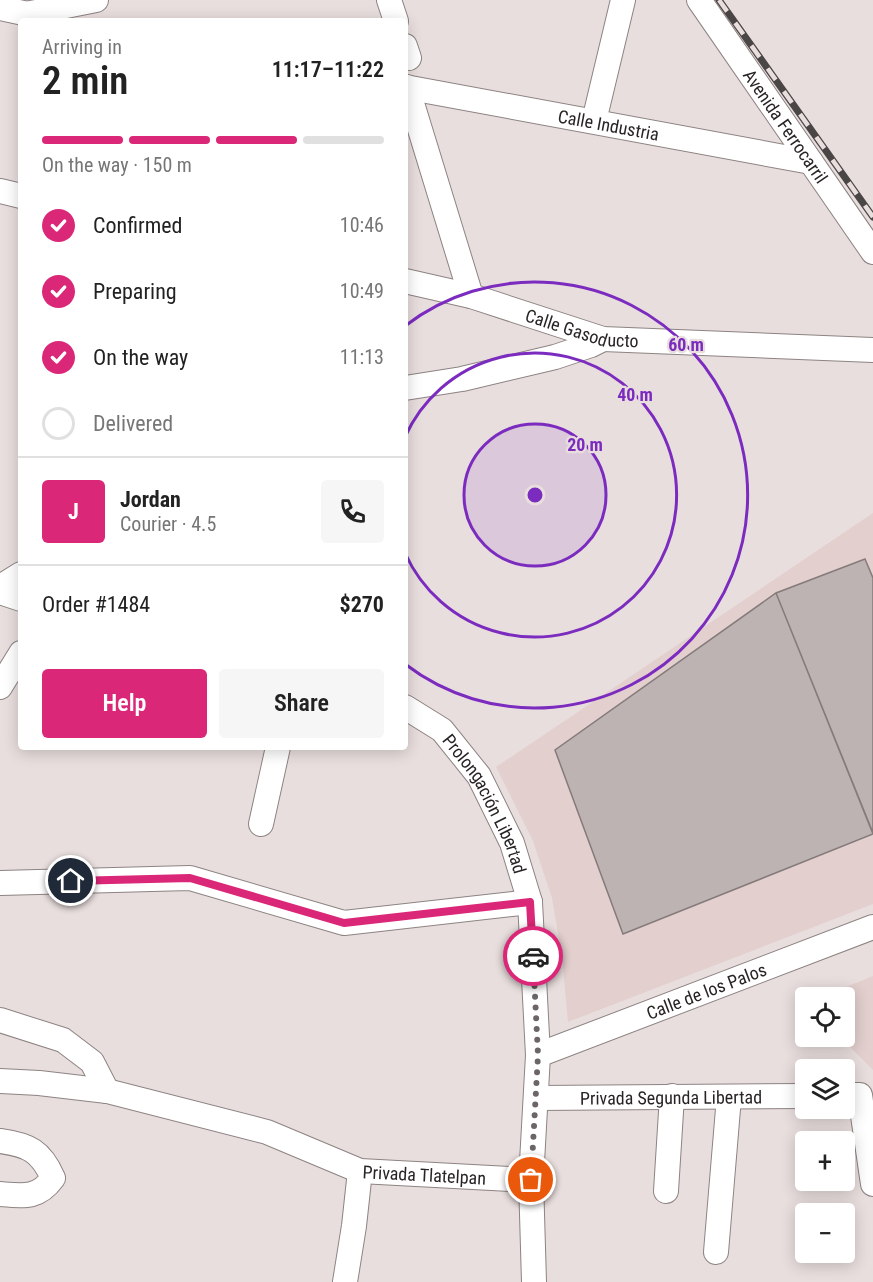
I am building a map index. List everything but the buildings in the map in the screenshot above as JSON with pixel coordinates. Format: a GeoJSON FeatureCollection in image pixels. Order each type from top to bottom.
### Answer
{"type":"FeatureCollection","features":[{"type":"Feature","properties":{"kind":"street"},"geometry":{"type":"LineString","coordinates":[[26,14],[94,0]]}},
{"type":"Feature","properties":{"kind":"street"},"geometry":{"type":"LineString","coordinates":[[388,0],[395,18]]}},
{"type":"Feature","properties":{"kind":"street"},"geometry":{"type":"LineString","coordinates":[[594,121],[623,0]]}},
{"type":"Feature","properties":{"kind":"street","name":"Avenida Ferrocarril"},"geometry":{"type":"LineString","coordinates":[[699,0],[873,252]]}},
{"type":"Feature","properties":{"kind":"street"},"geometry":{"type":"LineString","coordinates":[[0,8],[47,18]]}},
{"type":"Feature","properties":{"kind":"street","name":"Calle Industria"},"geometry":{"type":"LineString","coordinates":[[408,87],[811,162]]}},
{"type":"Feature","properties":{"kind":"street"},"geometry":{"type":"LineString","coordinates":[[408,93],[471,296]]}},
{"type":"Feature","properties":{"kind":"street"},"geometry":{"type":"LineString","coordinates":[[0,191],[18,195]]}},
{"type":"Feature","properties":{"kind":"street","name":"Calle Gasoducto"},"geometry":{"type":"LineString","coordinates":[[408,282],[471,296],[603,339],[873,350]]}},
{"type":"Feature","properties":{"kind":"street"},"geometry":{"type":"LineString","coordinates":[[408,388],[462,379],[555,357],[603,339]]}},
{"type":"Feature","properties":{"kind":"street"},"geometry":{"type":"LineString","coordinates":[[0,587],[18,576]]}},
{"type":"Feature","properties":{"kind":"street"},"geometry":{"type":"LineString","coordinates":[[0,592],[18,598]]}},
{"type":"Feature","properties":{"kind":"street"},"geometry":{"type":"LineString","coordinates":[[0,687],[18,658]]}},
{"type":"Feature","properties":{"kind":"street","name":"Prolongación Libertad"},"geometry":{"type":"LineString","coordinates":[[408,709],[442,730],[480,776],[512,843],[530,902],[538,1055],[531,1180],[534,1282]]}},
{"type":"Feature","properties":{"kind":"street"},"geometry":{"type":"LineString","coordinates":[[261,824],[277,750]]}},
{"type":"Feature","properties":{"kind":"street"},"geometry":{"type":"LineString","coordinates":[[0,883],[190,878],[344,923],[530,902]]}},
{"type":"Feature","properties":{"kind":"street","name":"Calle de los Palos"},"geometry":{"type":"LineString","coordinates":[[538,1055],[873,927]]}},
{"type":"Feature","properties":{"kind":"street"},"geometry":{"type":"LineString","coordinates":[[0,1020],[63,1040],[92,1062],[107,1091]]}},
{"type":"Feature","properties":{"kind":"street"},"geometry":{"type":"LineString","coordinates":[[0,1081],[107,1091],[267,1132],[360,1170]]}},
{"type":"Feature","properties":{"kind":"street"},"geometry":{"type":"LineString","coordinates":[[666,1191],[672,1096]]}},
{"type":"Feature","properties":{"kind":"street","name":"Privada Segunda Libertad"},"geometry":{"type":"LineString","coordinates":[[537,1098],[795,1096]]}},
{"type":"Feature","properties":{"kind":"street"},"geometry":{"type":"LineString","coordinates":[[716,1252],[729,1097]]}},
{"type":"Feature","properties":{"kind":"street"},"geometry":{"type":"LineString","coordinates":[[855,1108],[873,1185]]}},
{"type":"Feature","properties":{"kind":"street"},"geometry":{"type":"LineString","coordinates":[[0,1142],[22,1144],[45,1161],[53,1178],[45,1189],[27,1196],[0,1194]]}},
{"type":"Feature","properties":{"kind":"street","name":"Privada Tlatelpan"},"geometry":{"type":"LineString","coordinates":[[345,1282],[360,1170],[531,1180]]}},
{"type":"Feature","properties":{"kind":"shaded area"},"geometry":{"type":"Polygon","coordinates":[[[873,513],[873,904],[568,1022],[562,957],[552,898],[533,841],[496,767],[873,513]]]}},
{"type":"Feature","properties":{"kind":"shaded area"},"geometry":{"type":"Polygon","coordinates":[[[873,976],[873,1070],[850,1047],[855,1047],[855,987],[846,987],[873,976]]]}},
{"type":"Feature","properties":{"kind":"railway"},"geometry":{"type":"LineString","coordinates":[[719,0],[873,217]]}},
{"type":"Feature","properties":{"kind":"way so far"},"geometry":{"type":"LineString","coordinates":[[531,1180],[538,1055],[533,956]]}},
{"type":"Feature","properties":{"kind":"route"},"geometry":{"type":"LineString","coordinates":[[71,881],[190,878],[344,923],[530,902],[533,956]]}}]}
